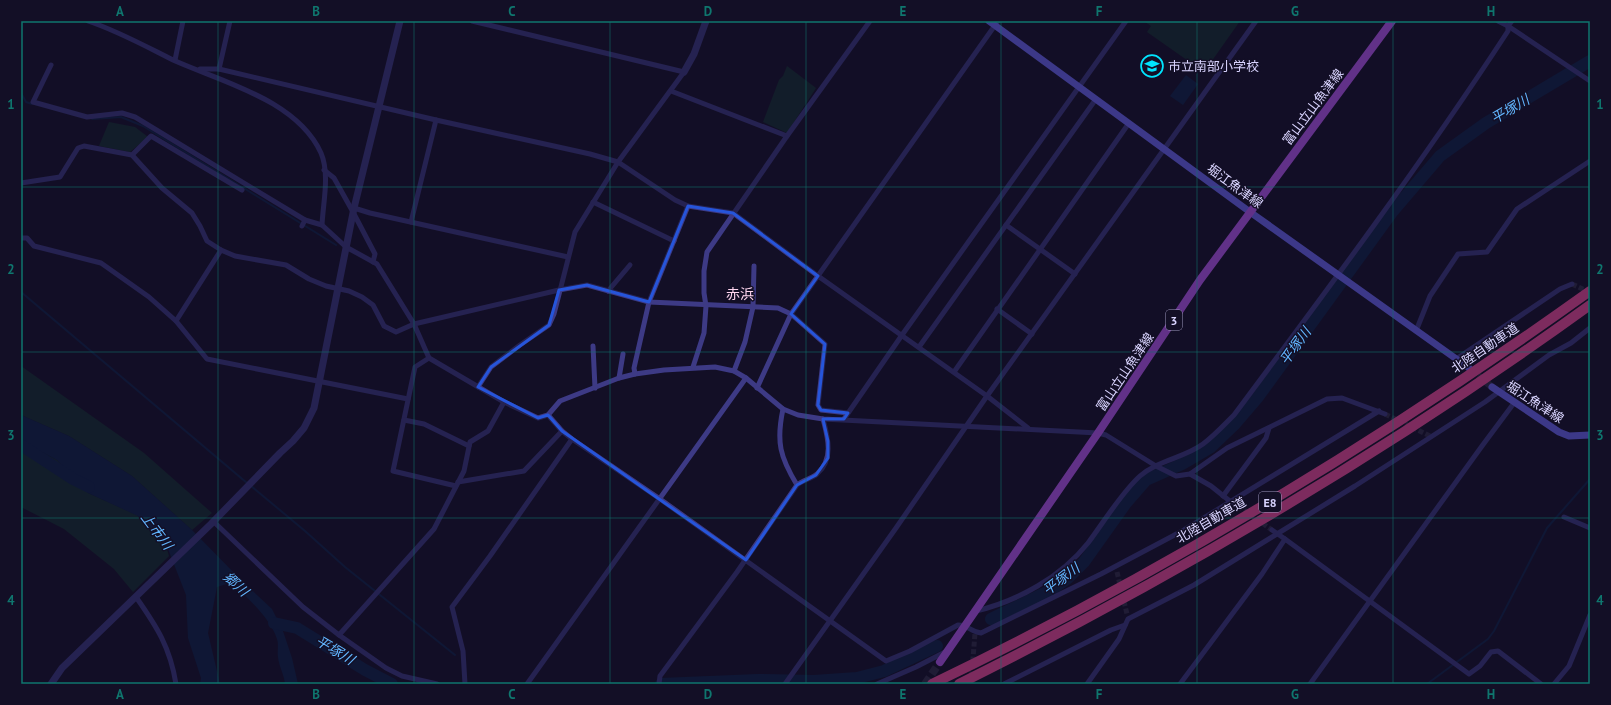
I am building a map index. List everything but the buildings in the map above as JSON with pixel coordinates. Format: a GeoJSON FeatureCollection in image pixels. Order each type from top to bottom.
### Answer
{"type":"FeatureCollection","features":[{"type":"Feature","properties":{"kind":"highway","name":"北陸自動車道"},"geometry":{"type":"LineString","coordinates":[[932,684],[1094,601],[1304,482],[1430,401],[1590,291]]}},
{"type":"Feature","properties":{"kind":"highway","name":"北陸自動車道"},"geometry":{"type":"LineString","coordinates":[[959,684],[1029,649],[1157,580],[1310,491],[1440,409],[1590,305]]}},
{"type":"Feature","properties":{"kind":"main road","name":"富山立山魚津線"},"geometry":{"type":"LineString","coordinates":[[940,662],[1098,433],[1200,280],[1392,21]]}},
{"type":"Feature","properties":{"kind":"main road","name":"堀江魚津線"},"geometry":{"type":"LineString","coordinates":[[994,22],[1250,212],[1338,273],[1469,368]]}},
{"type":"Feature","properties":{"kind":"main road","name":"堀江魚津線"},"geometry":{"type":"LineString","coordinates":[[1492,387],[1559,432],[1569,436],[1590,435]]}},
{"type":"Feature","properties":{"kind":"street"},"geometry":{"type":"LineString","coordinates":[[88,21],[109,28],[175,60],[268,100],[288,115],[307,132],[321,154],[324,170],[322,226]]}},
{"type":"Feature","properties":{"kind":"street"},"geometry":{"type":"LineString","coordinates":[[175,60],[183,21]]}},
{"type":"Feature","properties":{"kind":"street"},"geometry":{"type":"LineString","coordinates":[[219,69],[230,21]]}},
{"type":"Feature","properties":{"kind":"street"},"geometry":{"type":"LineString","coordinates":[[51,684],[62,668],[213,523],[304,428],[314,408],[354,210],[400,21]]}},
{"type":"Feature","properties":{"kind":"street"},"geometry":{"type":"LineString","coordinates":[[472,21],[684,72]]}},
{"type":"Feature","properties":{"kind":"street"},"geometry":{"type":"LineString","coordinates":[[478,388],[491,367],[549,325],[554,314],[575,232],[618,162],[684,72],[694,54],[706,21]]}},
{"type":"Feature","properties":{"kind":"street"},"geometry":{"type":"LineString","coordinates":[[693,367],[704,332],[706,306],[704,293],[704,271],[707,252],[787,136],[870,21]]}},
{"type":"Feature","properties":{"kind":"street"},"geometry":{"type":"LineString","coordinates":[[844,419],[902,335],[1126,21]]}},
{"type":"Feature","properties":{"kind":"street"},"geometry":{"type":"LineString","coordinates":[[785,684],[987,396],[1256,21]]}},
{"type":"Feature","properties":{"kind":"street"},"geometry":{"type":"LineString","coordinates":[[1498,21],[1564,62],[1588,79]]}},
{"type":"Feature","properties":{"kind":"street"},"geometry":{"type":"LineString","coordinates":[[975,611],[990,607],[1019,595],[1052,577],[1067,566],[1087,544],[1141,475],[1156,466],[1202,445],[1234,416],[1408,178],[1473,85],[1508,31],[1508,26],[1512,21]]}},
{"type":"Feature","properties":{"kind":"street"},"geometry":{"type":"LineString","coordinates":[[757,388],[791,314],[994,22]]}},
{"type":"Feature","properties":{"kind":"street"},"geometry":{"type":"LineString","coordinates":[[51,65],[33,102],[87,117],[122,113],[135,117],[305,220],[322,226],[346,247],[377,264],[414,324],[430,358],[478,388],[538,418],[548,415],[560,401],[619,378],[635,374],[693,367],[715,367],[734,371],[746,378],[784,409],[798,416],[823,419],[1028,428],[1098,433],[1106,435],[1156,466],[1176,476],[1190,474],[1228,448],[1327,399],[1342,398],[1358,405],[1382,412],[1116,569],[981,633],[975,633],[965,625],[958,625],[910,651],[886,660],[660,499],[572,439],[562,431],[548,415]]}},
{"type":"Feature","properties":{"kind":"street"},"geometry":{"type":"LineString","coordinates":[[200,70],[219,69],[436,120],[590,154],[618,162],[675,200],[688,206],[733,213],[818,276],[987,396],[1028,428]]}},
{"type":"Feature","properties":{"kind":"street"},"geometry":{"type":"LineString","coordinates":[[671,90],[787,136]]}},
{"type":"Feature","properties":{"kind":"street"},"geometry":{"type":"LineString","coordinates":[[919,348],[1096,99]]}},
{"type":"Feature","properties":{"kind":"street"},"geometry":{"type":"LineString","coordinates":[[411,222],[436,120]]}},
{"type":"Feature","properties":{"kind":"street"},"geometry":{"type":"LineString","coordinates":[[954,372],[1129,123]]}},
{"type":"Feature","properties":{"kind":"street"},"geometry":{"type":"LineString","coordinates":[[132,155],[151,136],[242,190]]}},
{"type":"Feature","properties":{"kind":"street"},"geometry":{"type":"LineString","coordinates":[[21,183],[60,177],[78,148],[84,146],[132,155],[162,188],[192,213],[207,241],[221,250],[236,256],[286,265],[309,280],[338,290],[349,291],[373,305],[384,326],[396,332],[414,324],[559,290],[587,286],[649,302],[706,306],[778,308],[791,314],[826,344],[818,405],[821,410],[848,413]]}},
{"type":"Feature","properties":{"kind":"street"},"geometry":{"type":"LineString","coordinates":[[1416,331],[1430,296],[1458,254],[1487,252],[1517,208],[1590,161]]}},
{"type":"Feature","properties":{"kind":"street"},"geometry":{"type":"LineString","coordinates":[[324,170],[334,178],[354,210],[375,254],[373,262]]}},
{"type":"Feature","properties":{"kind":"street"},"geometry":{"type":"LineString","coordinates":[[593,202],[674,241]]}},
{"type":"Feature","properties":{"kind":"street"},"geometry":{"type":"LineString","coordinates":[[635,374],[634,368],[649,302],[688,206]]}},
{"type":"Feature","properties":{"kind":"street"},"geometry":{"type":"LineString","coordinates":[[354,210],[568,257]]}},
{"type":"Feature","properties":{"kind":"street"},"geometry":{"type":"LineString","coordinates":[[302,226],[305,220]]}},
{"type":"Feature","properties":{"kind":"street"},"geometry":{"type":"LineString","coordinates":[[1006,225],[1075,274]]}},
{"type":"Feature","properties":{"kind":"street"},"geometry":{"type":"LineString","coordinates":[[21,238],[27,238],[34,246],[101,263],[149,297],[176,321],[207,359],[408,399]]}},
{"type":"Feature","properties":{"kind":"street"},"geometry":{"type":"LineString","coordinates":[[176,321],[221,250]]}},
{"type":"Feature","properties":{"kind":"street"},"geometry":{"type":"LineString","coordinates":[[608,291],[630,265]]}},
{"type":"Feature","properties":{"kind":"street"},"geometry":{"type":"LineString","coordinates":[[734,371],[744,342],[753,307],[754,266]]}},
{"type":"Feature","properties":{"kind":"street"},"geometry":{"type":"LineString","coordinates":[[1456,359],[1560,289],[1572,284]]}},
{"type":"Feature","properties":{"kind":"street"},"geometry":{"type":"LineString","coordinates":[[997,309],[1032,334]]}},
{"type":"Feature","properties":{"kind":"street"},"geometry":{"type":"LineString","coordinates":[[1087,684],[1119,639],[1128,617],[1194,585],[1387,466],[1485,402],[1549,355],[1571,343],[1590,328]]}},
{"type":"Feature","properties":{"kind":"street"},"geometry":{"type":"LineString","coordinates":[[593,346],[595,388]]}},
{"type":"Feature","properties":{"kind":"street"},"geometry":{"type":"LineString","coordinates":[[619,378],[623,354]]}},
{"type":"Feature","properties":{"kind":"street"},"geometry":{"type":"LineString","coordinates":[[430,358],[415,367],[393,471],[457,484],[524,471],[562,431]]}},
{"type":"Feature","properties":{"kind":"street"},"geometry":{"type":"LineString","coordinates":[[527,684],[746,378]]}},
{"type":"Feature","properties":{"kind":"street"},"geometry":{"type":"LineString","coordinates":[[338,635],[434,529],[464,471],[470,442],[488,432],[504,402]]}},
{"type":"Feature","properties":{"kind":"street"},"geometry":{"type":"LineString","coordinates":[[1310,684],[1514,403]]}},
{"type":"Feature","properties":{"kind":"street"},"geometry":{"type":"LineString","coordinates":[[784,409],[780,427],[781,452],[786,467],[797,485]]}},
{"type":"Feature","properties":{"kind":"street"},"geometry":{"type":"LineString","coordinates":[[659,684],[660,676],[746,560],[797,485],[816,475],[828,458],[828,440],[823,419]]}},
{"type":"Feature","properties":{"kind":"street"},"geometry":{"type":"LineString","coordinates":[[404,420],[424,424],[469,446]]}},
{"type":"Feature","properties":{"kind":"street"},"geometry":{"type":"LineString","coordinates":[[1223,496],[1266,438],[1269,428]]}},
{"type":"Feature","properties":{"kind":"street"},"geometry":{"type":"LineString","coordinates":[[465,684],[464,651],[452,607],[490,556],[572,439]]}},
{"type":"Feature","properties":{"kind":"street"},"geometry":{"type":"LineString","coordinates":[[1190,474],[1211,486],[1230,502],[1238,506]]}},
{"type":"Feature","properties":{"kind":"street"},"geometry":{"type":"LineString","coordinates":[[1564,516],[1590,528]]}},
{"type":"Feature","properties":{"kind":"street"},"geometry":{"type":"LineString","coordinates":[[213,523],[303,607],[338,635],[386,668],[402,676],[437,684]]}},
{"type":"Feature","properties":{"kind":"street"},"geometry":{"type":"LineString","coordinates":[[1272,530],[1469,674],[1480,666],[1491,652],[1498,651],[1541,684]]}},
{"type":"Feature","properties":{"kind":"street"},"geometry":{"type":"LineString","coordinates":[[1180,684],[1262,574],[1285,539]]}},
{"type":"Feature","properties":{"kind":"street"},"geometry":{"type":"LineString","coordinates":[[137,596],[156,625],[166,648],[176,684]]}},
{"type":"Feature","properties":{"kind":"street"},"geometry":{"type":"LineString","coordinates":[[1554,684],[1569,666],[1590,615]]}},
{"type":"Feature","properties":{"kind":"street"},"geometry":{"type":"LineString","coordinates":[[1004,684],[1111,630],[1125,625]]}},
{"type":"Feature","properties":{"kind":"street"},"geometry":{"type":"LineString","coordinates":[[877,684],[916,667],[948,650]]}},
{"type":"Feature","properties":{"kind":"highlighted area"},"geometry":{"type":"Polygon","coordinates":[[[688,206],[733,213],[818,276],[791,314],[825,344],[818,405],[821,410],[848,413],[844,419],[823,419],[828,441],[828,458],[816,475],[797,485],[746,560],[562,431],[548,415],[538,418],[478,387],[491,367],[549,325],[559,290],[587,285],[649,302],[688,206]]]}},
{"type":"Feature","properties":{"kind":"green space"},"geometry":{"type":"Polygon","coordinates":[[[1144,21],[1240,21],[1204,72],[1147,32],[1151,26],[1144,21]]]}},
{"type":"Feature","properties":{"kind":"green space"},"geometry":{"type":"Polygon","coordinates":[[[787,66],[816,88],[787,133],[763,122],[779,80],[783,76],[787,66]]]}},
{"type":"Feature","properties":{"kind":"green space"},"geometry":{"type":"Polygon","coordinates":[[[109,122],[135,127],[148,137],[130,152],[99,146],[109,122]]]}},
{"type":"Feature","properties":{"kind":"green space"},"geometry":{"type":"Polygon","coordinates":[[[21,366],[144,453],[212,513],[192,530],[132,476],[69,436],[21,415],[21,366]]]}},
{"type":"Feature","properties":{"kind":"green space"},"geometry":{"type":"Polygon","coordinates":[[[21,441],[57,460],[88,493],[137,515],[166,546],[169,556],[133,592],[114,569],[64,529],[21,507],[21,441]]]}},
{"type":"Feature","properties":{"kind":"water"},"geometry":{"type":"Polygon","coordinates":[[[1186,75],[1198,84],[1183,105],[1170,96],[1186,75]]]}},
{"type":"Feature","properties":{"kind":"water","name":"郷川"},"geometry":{"type":"Polygon","coordinates":[[[21,415],[69,436],[132,476],[192,530],[272,609],[283,631],[292,658],[298,684],[285,684],[278,655],[278,641],[274,631],[257,608],[230,583],[217,587],[208,633],[220,684],[200,684],[201,678],[188,638],[186,595],[168,549],[138,516],[88,493],[57,460],[21,441],[21,415]]]}},
{"type":"Feature","properties":{"kind":"waterway","name":"平塚川"},"geometry":{"type":"LineString","coordinates":[[991,619],[1051,590],[1068,578],[1084,562],[1126,503],[1146,480],[1182,464],[1211,447],[1234,425],[1258,397],[1393,211],[1440,156],[1486,123],[1590,61]]}},
{"type":"Feature","properties":{"kind":"waterway"},"geometry":{"type":"LineString","coordinates":[[21,93],[26,102],[32,104]]}},
{"type":"Feature","properties":{"kind":"waterway"},"geometry":{"type":"LineString","coordinates":[[92,119],[121,117],[143,126],[336,245]]}},
{"type":"Feature","properties":{"kind":"waterway"},"geometry":{"type":"LineString","coordinates":[[21,292],[247,483]]}},
{"type":"Feature","properties":{"kind":"waterway","name":"上市川"},"geometry":{"type":"LineString","coordinates":[[21,445],[73,479],[89,487]]}},
{"type":"Feature","properties":{"kind":"waterway"},"geometry":{"type":"LineString","coordinates":[[1427,684],[1488,639],[1494,631],[1547,528],[1590,479]]}},
{"type":"Feature","properties":{"kind":"waterway"},"geometry":{"type":"LineString","coordinates":[[251,486],[345,567],[455,655]]}},
{"type":"Feature","properties":{"kind":"waterway","name":"平塚川"},"geometry":{"type":"LineString","coordinates":[[274,623],[297,628],[365,670],[392,684]]}},
{"type":"Feature","properties":{"kind":"waterway","name":"平塚川"},"geometry":{"type":"LineString","coordinates":[[661,684],[758,680],[814,681],[857,678],[884,671],[937,646]]}},
{"type":"Feature","properties":{"kind":"tunnel"},"geometry":{"type":"LineString","coordinates":[[1572,284],[1589,292]]}},
{"type":"Feature","properties":{"kind":"tunnel"},"geometry":{"type":"LineString","coordinates":[[1470,369],[1492,387]]}},
{"type":"Feature","properties":{"kind":"tunnel"},"geometry":{"type":"LineString","coordinates":[[1385,414],[1432,437]]}},
{"type":"Feature","properties":{"kind":"tunnel"},"geometry":{"type":"LineString","coordinates":[[1238,506],[1272,530]]}},
{"type":"Feature","properties":{"kind":"tunnel"},"geometry":{"type":"LineString","coordinates":[[1117,572],[1127,614]]}},
{"type":"Feature","properties":{"kind":"tunnel"},"geometry":{"type":"LineString","coordinates":[[971,684],[975,633]]}},
{"type":"Feature","properties":{"kind":"tunnel"},"geometry":{"type":"LineString","coordinates":[[925,684],[940,662]]}},
{"type":"Feature","properties":{"kind":"place","name":"市立南部小学校"},"geometry":{"type":"Point","coordinates":[1152,66]}},
{"type":"Feature","properties":{"kind":"district","name":"赤浜"},"geometry":{"type":"Point","coordinates":[740,294]}}]}
